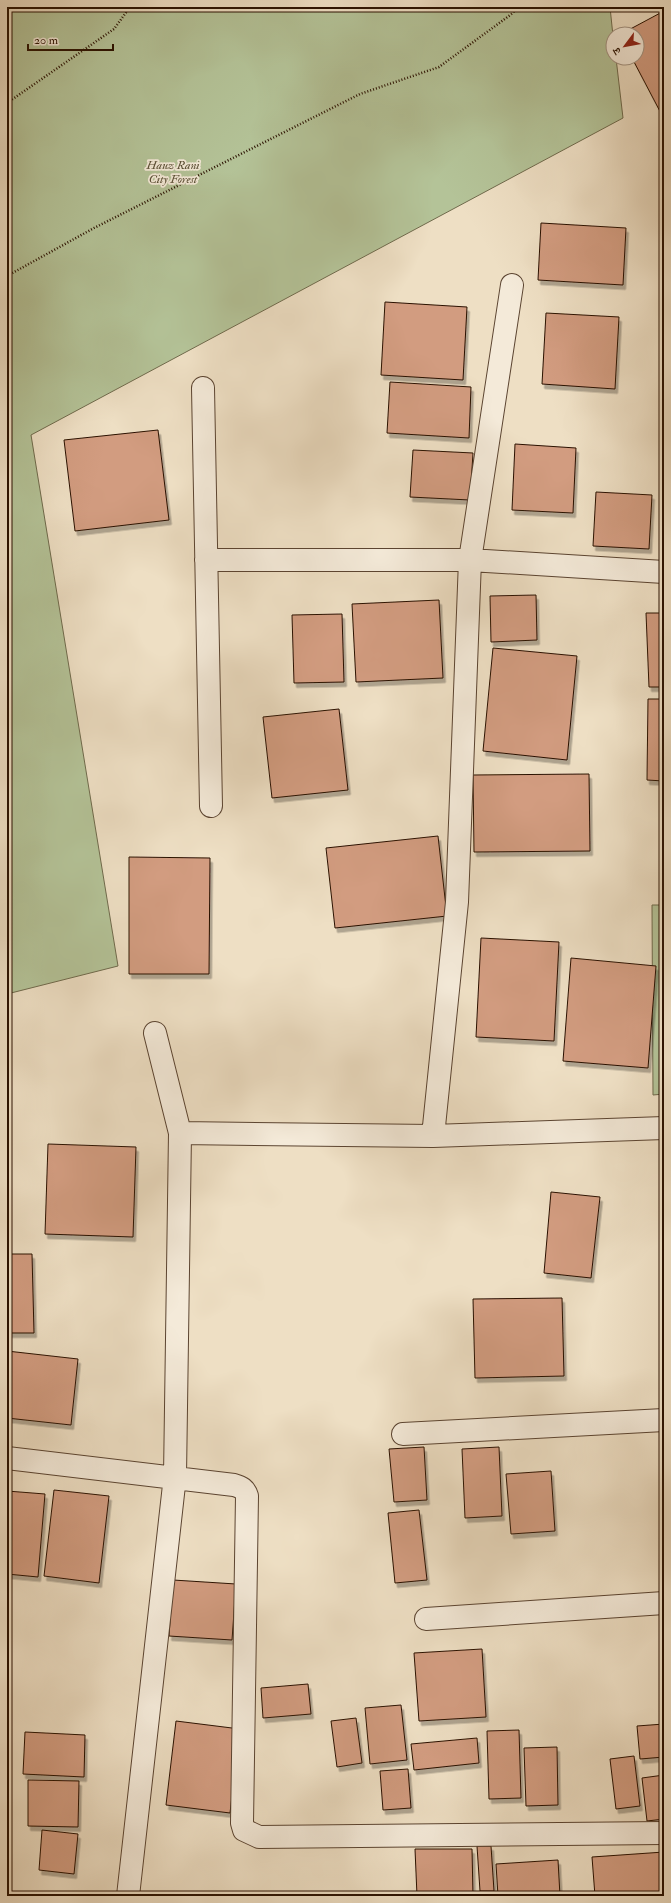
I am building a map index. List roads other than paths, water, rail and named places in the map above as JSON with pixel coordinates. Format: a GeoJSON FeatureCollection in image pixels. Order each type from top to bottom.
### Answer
{"type":"FeatureCollection","features":[{"type":"Feature","properties":{"kind":"street"},"geometry":{"type":"LineString","coordinates":[[433,1136],[457,902],[470,560],[512,285]]}},
{"type":"Feature","properties":{"kind":"street"},"geometry":{"type":"LineString","coordinates":[[203,388],[211,806]]}},
{"type":"Feature","properties":{"kind":"street"},"geometry":{"type":"LineString","coordinates":[[206,560],[470,560],[664,572]]}},
{"type":"Feature","properties":{"kind":"street"},"geometry":{"type":"LineString","coordinates":[[128,1896],[175,1476],[180,1133],[155,1033]]}},
{"type":"Feature","properties":{"kind":"street"},"geometry":{"type":"LineString","coordinates":[[180,1133],[433,1136],[664,1128]]}},
{"type":"Feature","properties":{"kind":"street"},"geometry":{"type":"LineString","coordinates":[[403,1434],[664,1420]]}},
{"type":"Feature","properties":{"kind":"street"},"geometry":{"type":"LineString","coordinates":[[7,1458],[175,1476],[234,1485],[242,1488],[248,1496],[242,1823],[244,1830],[259,1837],[664,1833]]}},
{"type":"Feature","properties":{"kind":"street"},"geometry":{"type":"LineString","coordinates":[[426,1619],[664,1603]]}},
{"type":"Feature","properties":{"kind":"park label","name":"Hauz Rani City Forest"},"geometry":{"type":"Point","coordinates":[173,172]}}]}
